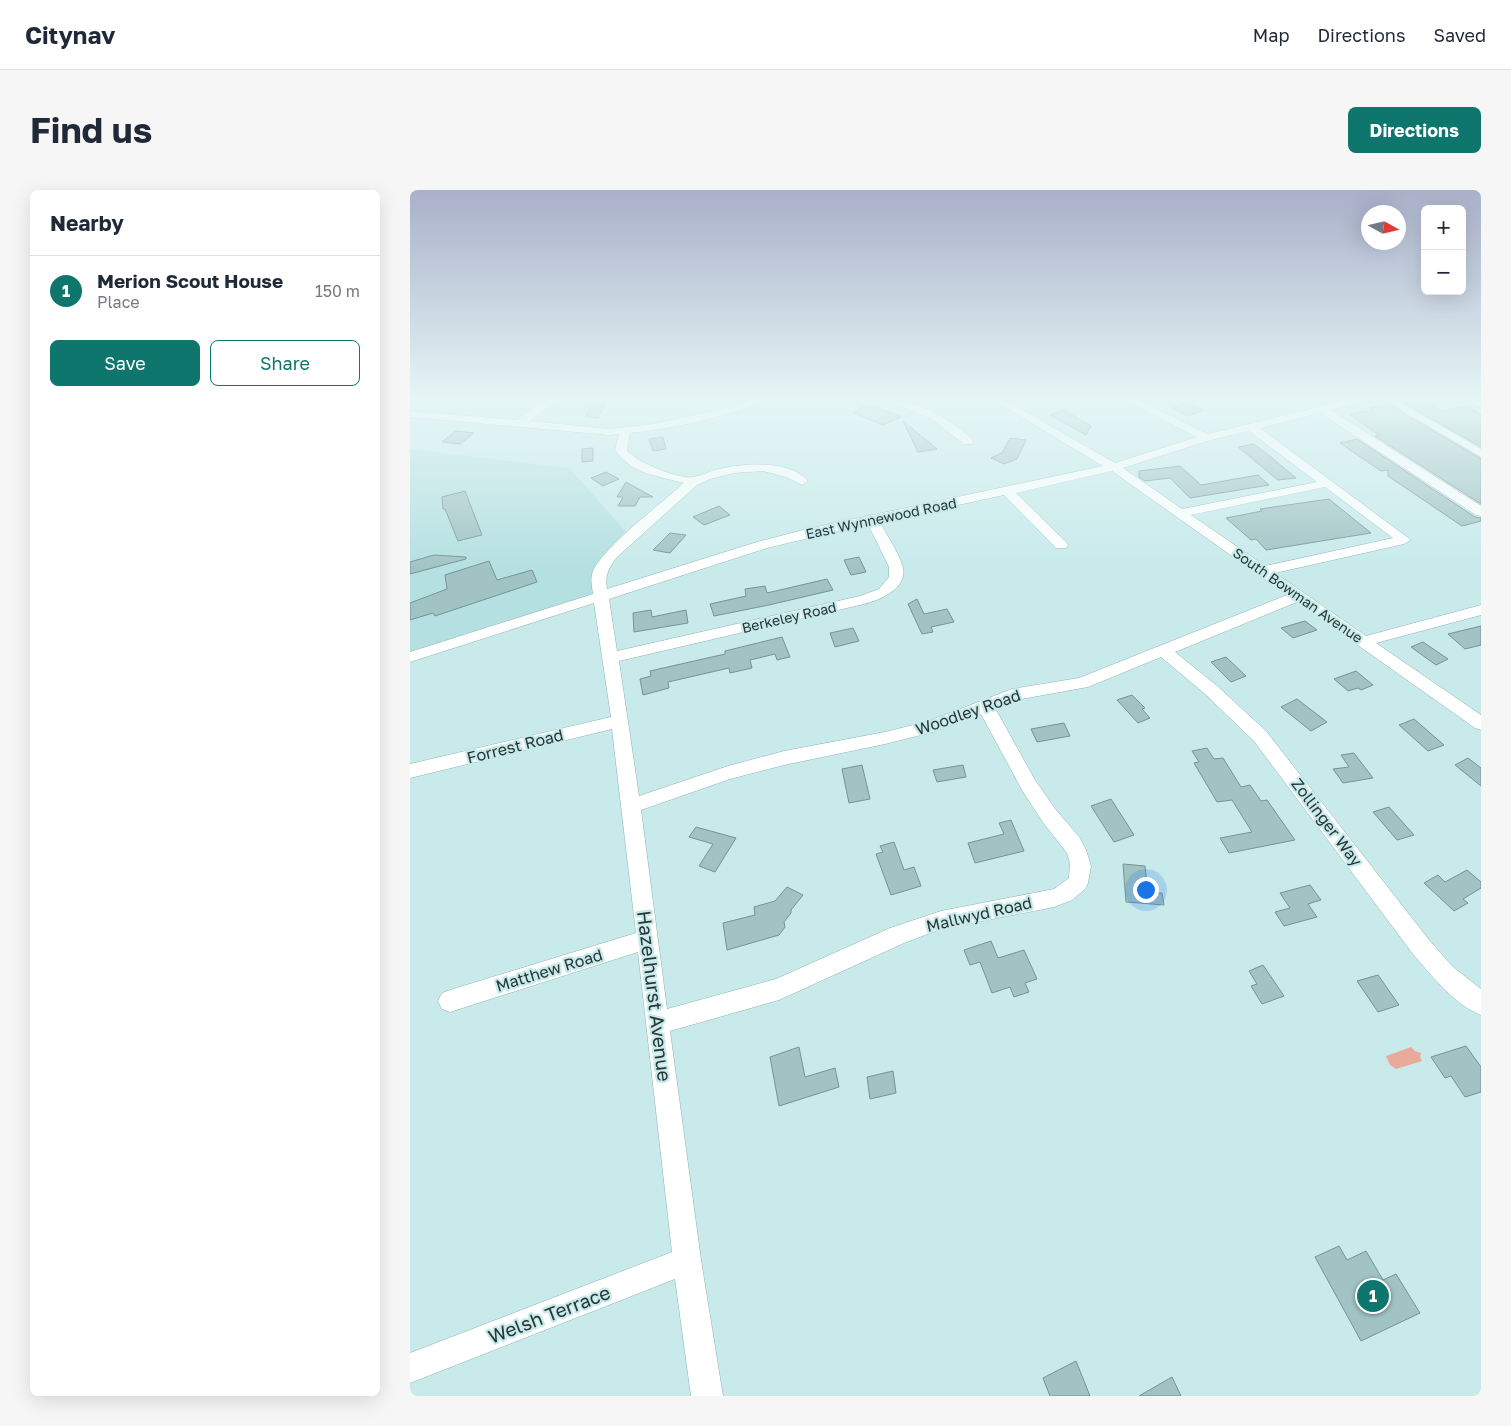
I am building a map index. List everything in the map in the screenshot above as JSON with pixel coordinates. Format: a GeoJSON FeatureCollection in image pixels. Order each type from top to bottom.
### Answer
{"type":"FeatureCollection","features":[{"type":"Feature","properties":{"kind":"street"},"geometry":{"type":"LineString","coordinates":[[623,456],[631,463],[693,482],[722,472],[753,468],[787,472],[802,481]]}},
{"type":"Feature","properties":{"kind":"street"},"geometry":{"type":"LineString","coordinates":[[1095,456],[1114,467]]}},
{"type":"Feature","properties":{"kind":"street","name":"East Wynnewood Road"},"geometry":{"type":"LineString","coordinates":[[410,657],[762,545],[872,518],[1007,492],[1114,467],[1148,456]]}},
{"type":"Feature","properties":{"kind":"street"},"geometry":{"type":"LineString","coordinates":[[1263,571],[1404,540],[1291,456]]}},
{"type":"Feature","properties":{"kind":"street"},"geometry":{"type":"LineString","coordinates":[[1395,456],[1481,512]]}},
{"type":"Feature","properties":{"kind":"street","name":"South Bowman Avenue"},"geometry":{"type":"LineString","coordinates":[[1114,467],[1481,724]]}},
{"type":"Feature","properties":{"kind":"street","name":"Hazelhurst Avenue"},"geometry":{"type":"LineString","coordinates":[[693,482],[621,545],[604,563],[598,578],[620,721],[687,1260],[707,1396]]}},
{"type":"Feature","properties":{"kind":"street"},"geometry":{"type":"LineString","coordinates":[[1180,513],[1328,483]]}},
{"type":"Feature","properties":{"kind":"street"},"geometry":{"type":"LineString","coordinates":[[1007,492],[1061,545]]}},
{"type":"Feature","properties":{"kind":"street","name":"Berkeley Road"},"geometry":{"type":"LineString","coordinates":[[610,658],[864,600],[884,592],[896,578],[896,567],[872,518]]}},
{"type":"Feature","properties":{"kind":"street","name":"Woodley Road"},"geometry":{"type":"LineString","coordinates":[[630,806],[728,773],[784,758],[885,738],[933,726],[1012,696],[1039,689],[1082,683],[1299,596]]}},
{"type":"Feature","properties":{"kind":"street"},"geometry":{"type":"LineString","coordinates":[[1364,641],[1481,610]]}},
{"type":"Feature","properties":{"kind":"street","name":"Zollinger Way"},"geometry":{"type":"LineString","coordinates":[[1162,650],[1210,690],[1260,736],[1421,947],[1444,974],[1481,1004]]}},
{"type":"Feature","properties":{"kind":"street","name":"Mallwyd Road"},"geometry":{"type":"LineString","coordinates":[[658,1023],[779,989],[898,935],[941,920],[1054,898],[1065,894],[1078,883],[1081,867],[1077,852],[1045,811],[1016,766],[986,706]]}},
{"type":"Feature","properties":{"kind":"street","name":"Forrest Road"},"geometry":{"type":"LineString","coordinates":[[410,771],[620,721]]}},
{"type":"Feature","properties":{"kind":"street","name":"Matthew Road"},"geometry":{"type":"LineString","coordinates":[[450,1001],[648,939]]}},
{"type":"Feature","properties":{"kind":"street","name":"Welsh Terrace"},"geometry":{"type":"LineString","coordinates":[[410,1368],[687,1260]]}},
{"type":"Feature","properties":{"kind":"shaded area"},"geometry":{"type":"Polygon","coordinates":[[[410,456],[471,456],[569,468],[631,537],[612,554],[601,596],[410,657],[410,456]]]}},
{"type":"Feature","properties":{"kind":"shaded area"},"geometry":{"type":"Polygon","coordinates":[[[1411,1047],[1421,1053],[1422,1061],[1396,1069],[1390,1065],[1386,1056],[1411,1047]]]}},
{"type":"Feature","properties":{"kind":"building"},"geometry":{"type":"Polygon","coordinates":[[[582,456],[593,456],[593,461],[582,462],[582,456]]]}},
{"type":"Feature","properties":{"kind":"building"},"geometry":{"type":"Polygon","coordinates":[[[1018,456],[1017,459],[1004,464],[991,458],[1018,456]]]}},
{"type":"Feature","properties":{"kind":"building"},"geometry":{"type":"Polygon","coordinates":[[[1249,456],[1270,456],[1296,478],[1278,480],[1249,456]]]}},
{"type":"Feature","properties":{"kind":"building"},"geometry":{"type":"Polygon","coordinates":[[[1359,456],[1383,456],[1475,517],[1481,518],[1481,521],[1462,526],[1388,476],[1388,470],[1381,471],[1359,456]]]}},
{"type":"Feature","properties":{"kind":"building"},"geometry":{"type":"Polygon","coordinates":[[[1407,456],[1476,456],[1481,459],[1481,504],[1407,456]]]}},
{"type":"Feature","properties":{"kind":"building"},"geometry":{"type":"Polygon","coordinates":[[[1180,466],[1201,485],[1258,475],[1269,485],[1190,498],[1170,478],[1145,481],[1139,477],[1139,471],[1180,466]]]}},
{"type":"Feature","properties":{"kind":"building"},"geometry":{"type":"Polygon","coordinates":[[[606,472],[619,479],[603,486],[591,478],[606,472]]]}},
{"type":"Feature","properties":{"kind":"building"},"geometry":{"type":"Polygon","coordinates":[[[626,482],[653,497],[640,497],[635,506],[618,506],[623,497],[617,497],[626,482]]]}},
{"type":"Feature","properties":{"kind":"building"},"geometry":{"type":"Polygon","coordinates":[[[465,491],[482,535],[458,541],[445,509],[443,509],[442,497],[465,491]]]}},
{"type":"Feature","properties":{"kind":"building"},"geometry":{"type":"Polygon","coordinates":[[[1329,499],[1371,533],[1266,550],[1256,539],[1251,540],[1226,518],[1262,511],[1260,509],[1329,499]]]}},
{"type":"Feature","properties":{"kind":"building"},"geometry":{"type":"Polygon","coordinates":[[[719,506],[730,515],[704,525],[693,517],[719,506]]]}},
{"type":"Feature","properties":{"kind":"building"},"geometry":{"type":"Polygon","coordinates":[[[670,533],[686,535],[670,553],[653,550],[670,533]]]}},
{"type":"Feature","properties":{"kind":"building"},"geometry":{"type":"Polygon","coordinates":[[[434,555],[466,557],[466,559],[410,574],[410,562],[434,555]]]}},
{"type":"Feature","properties":{"kind":"building"},"geometry":{"type":"Polygon","coordinates":[[[859,557],[866,572],[851,575],[844,560],[859,557]]]}},
{"type":"Feature","properties":{"kind":"building"},"geometry":{"type":"Polygon","coordinates":[[[489,561],[497,580],[532,570],[537,582],[435,616],[433,613],[410,620],[410,603],[447,589],[445,575],[489,561]]]}},
{"type":"Feature","properties":{"kind":"building"},"geometry":{"type":"Polygon","coordinates":[[[827,579],[833,590],[769,605],[714,616],[710,604],[746,596],[745,589],[765,586],[767,593],[827,579]]]}},
{"type":"Feature","properties":{"kind":"building"},"geometry":{"type":"Polygon","coordinates":[[[917,599],[924,614],[947,609],[954,622],[931,627],[933,632],[922,634],[908,604],[917,599]]]}},
{"type":"Feature","properties":{"kind":"building"},"geometry":{"type":"Polygon","coordinates":[[[651,610],[652,617],[686,610],[688,623],[634,632],[633,613],[651,610]]]}},
{"type":"Feature","properties":{"kind":"building"},"geometry":{"type":"Polygon","coordinates":[[[1305,621],[1317,630],[1293,638],[1281,628],[1305,621]]]}},
{"type":"Feature","properties":{"kind":"building"},"geometry":{"type":"Polygon","coordinates":[[[1481,626],[1481,645],[1465,649],[1448,634],[1481,626]]]}},
{"type":"Feature","properties":{"kind":"building"},"geometry":{"type":"Polygon","coordinates":[[[853,628],[859,641],[835,647],[830,633],[853,628]]]}},
{"type":"Feature","properties":{"kind":"building"},"geometry":{"type":"Polygon","coordinates":[[[782,637],[790,657],[777,660],[775,654],[750,660],[752,668],[730,673],[729,668],[668,682],[669,688],[643,695],[640,679],[651,676],[650,671],[725,654],[725,651],[782,637]]]}},
{"type":"Feature","properties":{"kind":"building"},"geometry":{"type":"Polygon","coordinates":[[[1423,642],[1448,659],[1436,665],[1411,647],[1423,642]]]}},
{"type":"Feature","properties":{"kind":"building"},"geometry":{"type":"Polygon","coordinates":[[[1226,657],[1246,676],[1231,682],[1211,662],[1226,657]]]}},
{"type":"Feature","properties":{"kind":"building"},"geometry":{"type":"Polygon","coordinates":[[[1356,671],[1373,685],[1361,690],[1358,688],[1348,691],[1334,679],[1356,671]]]}},
{"type":"Feature","properties":{"kind":"building"},"geometry":{"type":"Polygon","coordinates":[[[1132,695],[1145,708],[1142,709],[1150,718],[1138,723],[1117,700],[1132,695]]]}},
{"type":"Feature","properties":{"kind":"building"},"geometry":{"type":"Polygon","coordinates":[[[1297,699],[1327,722],[1311,731],[1281,707],[1297,699]]]}},
{"type":"Feature","properties":{"kind":"building"},"geometry":{"type":"Polygon","coordinates":[[[1414,719],[1444,745],[1428,751],[1399,725],[1414,719]]]}},
{"type":"Feature","properties":{"kind":"building"},"geometry":{"type":"Polygon","coordinates":[[[1064,723],[1070,736],[1037,742],[1031,729],[1064,723]]]}},
{"type":"Feature","properties":{"kind":"building"},"geometry":{"type":"Polygon","coordinates":[[[1207,748],[1214,759],[1223,758],[1241,787],[1250,785],[1261,801],[1267,800],[1295,840],[1229,853],[1220,838],[1252,832],[1232,800],[1217,802],[1194,763],[1199,762],[1192,751],[1207,748]]]}},
{"type":"Feature","properties":{"kind":"building"},"geometry":{"type":"Polygon","coordinates":[[[1354,753],[1373,778],[1343,783],[1333,769],[1349,767],[1341,755],[1354,753]]]}},
{"type":"Feature","properties":{"kind":"building"},"geometry":{"type":"Polygon","coordinates":[[[1468,758],[1481,768],[1481,786],[1455,765],[1468,758]]]}},
{"type":"Feature","properties":{"kind":"building"},"geometry":{"type":"Polygon","coordinates":[[[862,765],[870,799],[849,803],[842,769],[862,765]]]}},
{"type":"Feature","properties":{"kind":"building"},"geometry":{"type":"Polygon","coordinates":[[[963,765],[966,777],[937,782],[933,770],[963,765]]]}},
{"type":"Feature","properties":{"kind":"building"},"geometry":{"type":"Polygon","coordinates":[[[1111,799],[1134,835],[1114,842],[1091,806],[1111,799]]]}},
{"type":"Feature","properties":{"kind":"building"},"geometry":{"type":"Polygon","coordinates":[[[1389,807],[1414,835],[1397,840],[1373,812],[1389,807]]]}},
{"type":"Feature","properties":{"kind":"building"},"geometry":{"type":"Polygon","coordinates":[[[1011,820],[1024,851],[975,863],[968,843],[1004,834],[999,823],[1011,820]]]}},
{"type":"Feature","properties":{"kind":"building"},"geometry":{"type":"Polygon","coordinates":[[[696,827],[736,838],[715,872],[699,866],[713,844],[689,837],[696,827]]]}},
{"type":"Feature","properties":{"kind":"building"},"geometry":{"type":"Polygon","coordinates":[[[894,842],[904,870],[914,867],[921,886],[891,895],[876,854],[883,852],[880,846],[894,842]]]}},
{"type":"Feature","properties":{"kind":"building"},"geometry":{"type":"Polygon","coordinates":[[[1123,864],[1145,866],[1148,892],[1162,893],[1164,905],[1126,902],[1123,864]]]}},
{"type":"Feature","properties":{"kind":"building"},"geometry":{"type":"Polygon","coordinates":[[[1467,870],[1481,882],[1481,888],[1463,899],[1468,903],[1454,911],[1424,883],[1438,875],[1445,882],[1467,870]]]}},
{"type":"Feature","properties":{"kind":"building"},"geometry":{"type":"Polygon","coordinates":[[[1310,885],[1321,900],[1308,904],[1317,917],[1284,926],[1275,912],[1290,908],[1280,893],[1310,885]]]}},
{"type":"Feature","properties":{"kind":"building"},"geometry":{"type":"Polygon","coordinates":[[[787,887],[803,895],[791,910],[791,913],[784,922],[785,927],[779,935],[727,950],[723,923],[755,915],[754,907],[775,901],[787,887]]]}},
{"type":"Feature","properties":{"kind":"building"},"geometry":{"type":"Polygon","coordinates":[[[991,941],[998,958],[1024,950],[1037,979],[1025,983],[1029,992],[1014,997],[1010,987],[992,993],[980,962],[970,965],[964,950],[991,941]]]}},
{"type":"Feature","properties":{"kind":"building"},"geometry":{"type":"Polygon","coordinates":[[[1263,965],[1284,996],[1262,1004],[1251,986],[1257,984],[1249,971],[1263,965]]]}},
{"type":"Feature","properties":{"kind":"building"},"geometry":{"type":"Polygon","coordinates":[[[1378,975],[1399,1005],[1378,1012],[1357,981],[1378,975]]]}},
{"type":"Feature","properties":{"kind":"building"},"geometry":{"type":"Polygon","coordinates":[[[1466,1046],[1481,1067],[1481,1092],[1465,1097],[1451,1076],[1445,1078],[1431,1057],[1466,1046]]]}},
{"type":"Feature","properties":{"kind":"building"},"geometry":{"type":"Polygon","coordinates":[[[799,1047],[805,1077],[835,1068],[839,1087],[779,1106],[770,1057],[799,1047]]]}},
{"type":"Feature","properties":{"kind":"building"},"geometry":{"type":"Polygon","coordinates":[[[893,1071],[896,1093],[870,1099],[867,1077],[893,1071]]]}},
{"type":"Feature","properties":{"kind":"building"},"geometry":{"type":"Polygon","coordinates":[[[1339,1246],[1347,1260],[1366,1251],[1383,1280],[1396,1274],[1420,1313],[1361,1341],[1315,1257],[1339,1246]]]}},
{"type":"Feature","properties":{"kind":"building"},"geometry":{"type":"Polygon","coordinates":[[[1076,1361],[1090,1396],[1050,1396],[1043,1378],[1076,1361]]]}},
{"type":"Feature","properties":{"kind":"building"},"geometry":{"type":"Polygon","coordinates":[[[1172,1377],[1181,1396],[1139,1396],[1172,1377]]]}},
{"type":"Feature","properties":{"kind":"place","name":"Merion Scout House"},"geometry":{"type":"Point","coordinates":[1373,1296]}}]}
